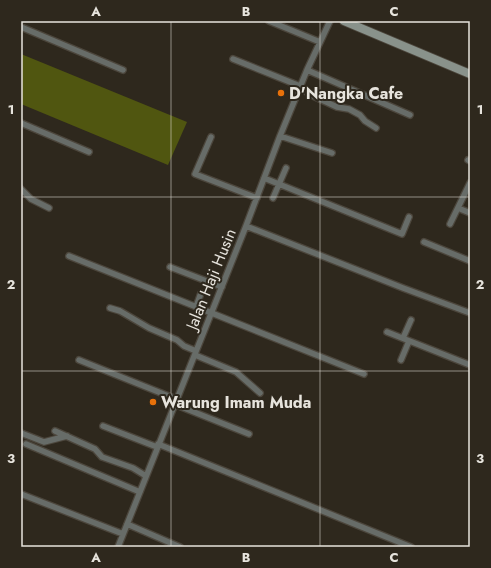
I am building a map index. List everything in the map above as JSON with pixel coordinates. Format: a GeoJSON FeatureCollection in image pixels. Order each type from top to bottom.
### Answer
{"type":"FeatureCollection","features":[{"type":"Feature","properties":{"kind":"street"},"geometry":{"type":"LineString","coordinates":[[269,21],[320,42]]}},
{"type":"Feature","properties":{"kind":"street","name":"Jalan Haji Husin"},"geometry":{"type":"LineString","coordinates":[[118,547],[175,401],[212,313],[300,86],[330,21]]}},
{"type":"Feature","properties":{"kind":"street"},"geometry":{"type":"LineString","coordinates":[[344,21],[470,74]]}},
{"type":"Feature","properties":{"kind":"street"},"geometry":{"type":"LineString","coordinates":[[21,28],[123,70]]}},
{"type":"Feature","properties":{"kind":"street"},"geometry":{"type":"LineString","coordinates":[[233,59],[300,86],[309,94],[337,107],[349,109],[360,115],[365,121],[376,128]]}},
{"type":"Feature","properties":{"kind":"street"},"geometry":{"type":"LineString","coordinates":[[307,70],[410,115]]}},
{"type":"Feature","properties":{"kind":"street"},"geometry":{"type":"LineString","coordinates":[[21,123],[89,152]]}},
{"type":"Feature","properties":{"kind":"street"},"geometry":{"type":"LineString","coordinates":[[211,136],[195,174],[257,198]]}},
{"type":"Feature","properties":{"kind":"street"},"geometry":{"type":"LineString","coordinates":[[280,136],[332,153]]}},
{"type":"Feature","properties":{"kind":"street"},"geometry":{"type":"LineString","coordinates":[[273,198],[286,168]]}},
{"type":"Feature","properties":{"kind":"street"},"geometry":{"type":"LineString","coordinates":[[264,178],[402,234],[409,217]]}},
{"type":"Feature","properties":{"kind":"street"},"geometry":{"type":"LineString","coordinates":[[450,224],[470,183]]}},
{"type":"Feature","properties":{"kind":"street"},"geometry":{"type":"LineString","coordinates":[[21,188],[31,199],[49,208]]}},
{"type":"Feature","properties":{"kind":"street"},"geometry":{"type":"LineString","coordinates":[[458,208],[470,213]]}},
{"type":"Feature","properties":{"kind":"street"},"geometry":{"type":"LineString","coordinates":[[246,226],[410,291],[470,312]]}},
{"type":"Feature","properties":{"kind":"street"},"geometry":{"type":"LineString","coordinates":[[424,242],[470,261]]}},
{"type":"Feature","properties":{"kind":"street"},"geometry":{"type":"LineString","coordinates":[[69,256],[364,374]]}},
{"type":"Feature","properties":{"kind":"street"},"geometry":{"type":"LineString","coordinates":[[170,267],[222,287]]}},
{"type":"Feature","properties":{"kind":"street"},"geometry":{"type":"LineString","coordinates":[[196,306],[201,293]]}},
{"type":"Feature","properties":{"kind":"street"},"geometry":{"type":"LineString","coordinates":[[110,308],[120,311],[149,328],[177,340],[196,353],[236,372],[260,393]]}},
{"type":"Feature","properties":{"kind":"street"},"geometry":{"type":"LineString","coordinates":[[401,360],[411,320]]}},
{"type":"Feature","properties":{"kind":"street"},"geometry":{"type":"LineString","coordinates":[[387,332],[470,365]]}},
{"type":"Feature","properties":{"kind":"street"},"geometry":{"type":"LineString","coordinates":[[79,360],[250,434]]}},
{"type":"Feature","properties":{"kind":"street"},"geometry":{"type":"LineString","coordinates":[[103,426],[411,547]]}},
{"type":"Feature","properties":{"kind":"street"},"geometry":{"type":"LineString","coordinates":[[55,431],[95,449],[102,457],[132,468],[146,476]]}},
{"type":"Feature","properties":{"kind":"street"},"geometry":{"type":"LineString","coordinates":[[21,433],[44,442],[68,436]]}},
{"type":"Feature","properties":{"kind":"street"},"geometry":{"type":"LineString","coordinates":[[26,444],[140,492]]}},
{"type":"Feature","properties":{"kind":"street"},"geometry":{"type":"LineString","coordinates":[[21,494],[123,534]]}},
{"type":"Feature","properties":{"kind":"street"},"geometry":{"type":"LineString","coordinates":[[127,524],[180,547]]}},
{"type":"Feature","properties":{"kind":"green space"},"geometry":{"type":"Polygon","coordinates":[[[21,54],[187,122],[168,165],[21,104],[21,54]]]}},
{"type":"Feature","properties":{"kind":"place","name":"D'Nangka Cafe"},"geometry":{"type":"Point","coordinates":[281,93]}},
{"type":"Feature","properties":{"kind":"place","name":"Warung Imam Muda"},"geometry":{"type":"Point","coordinates":[153,402]}}]}
